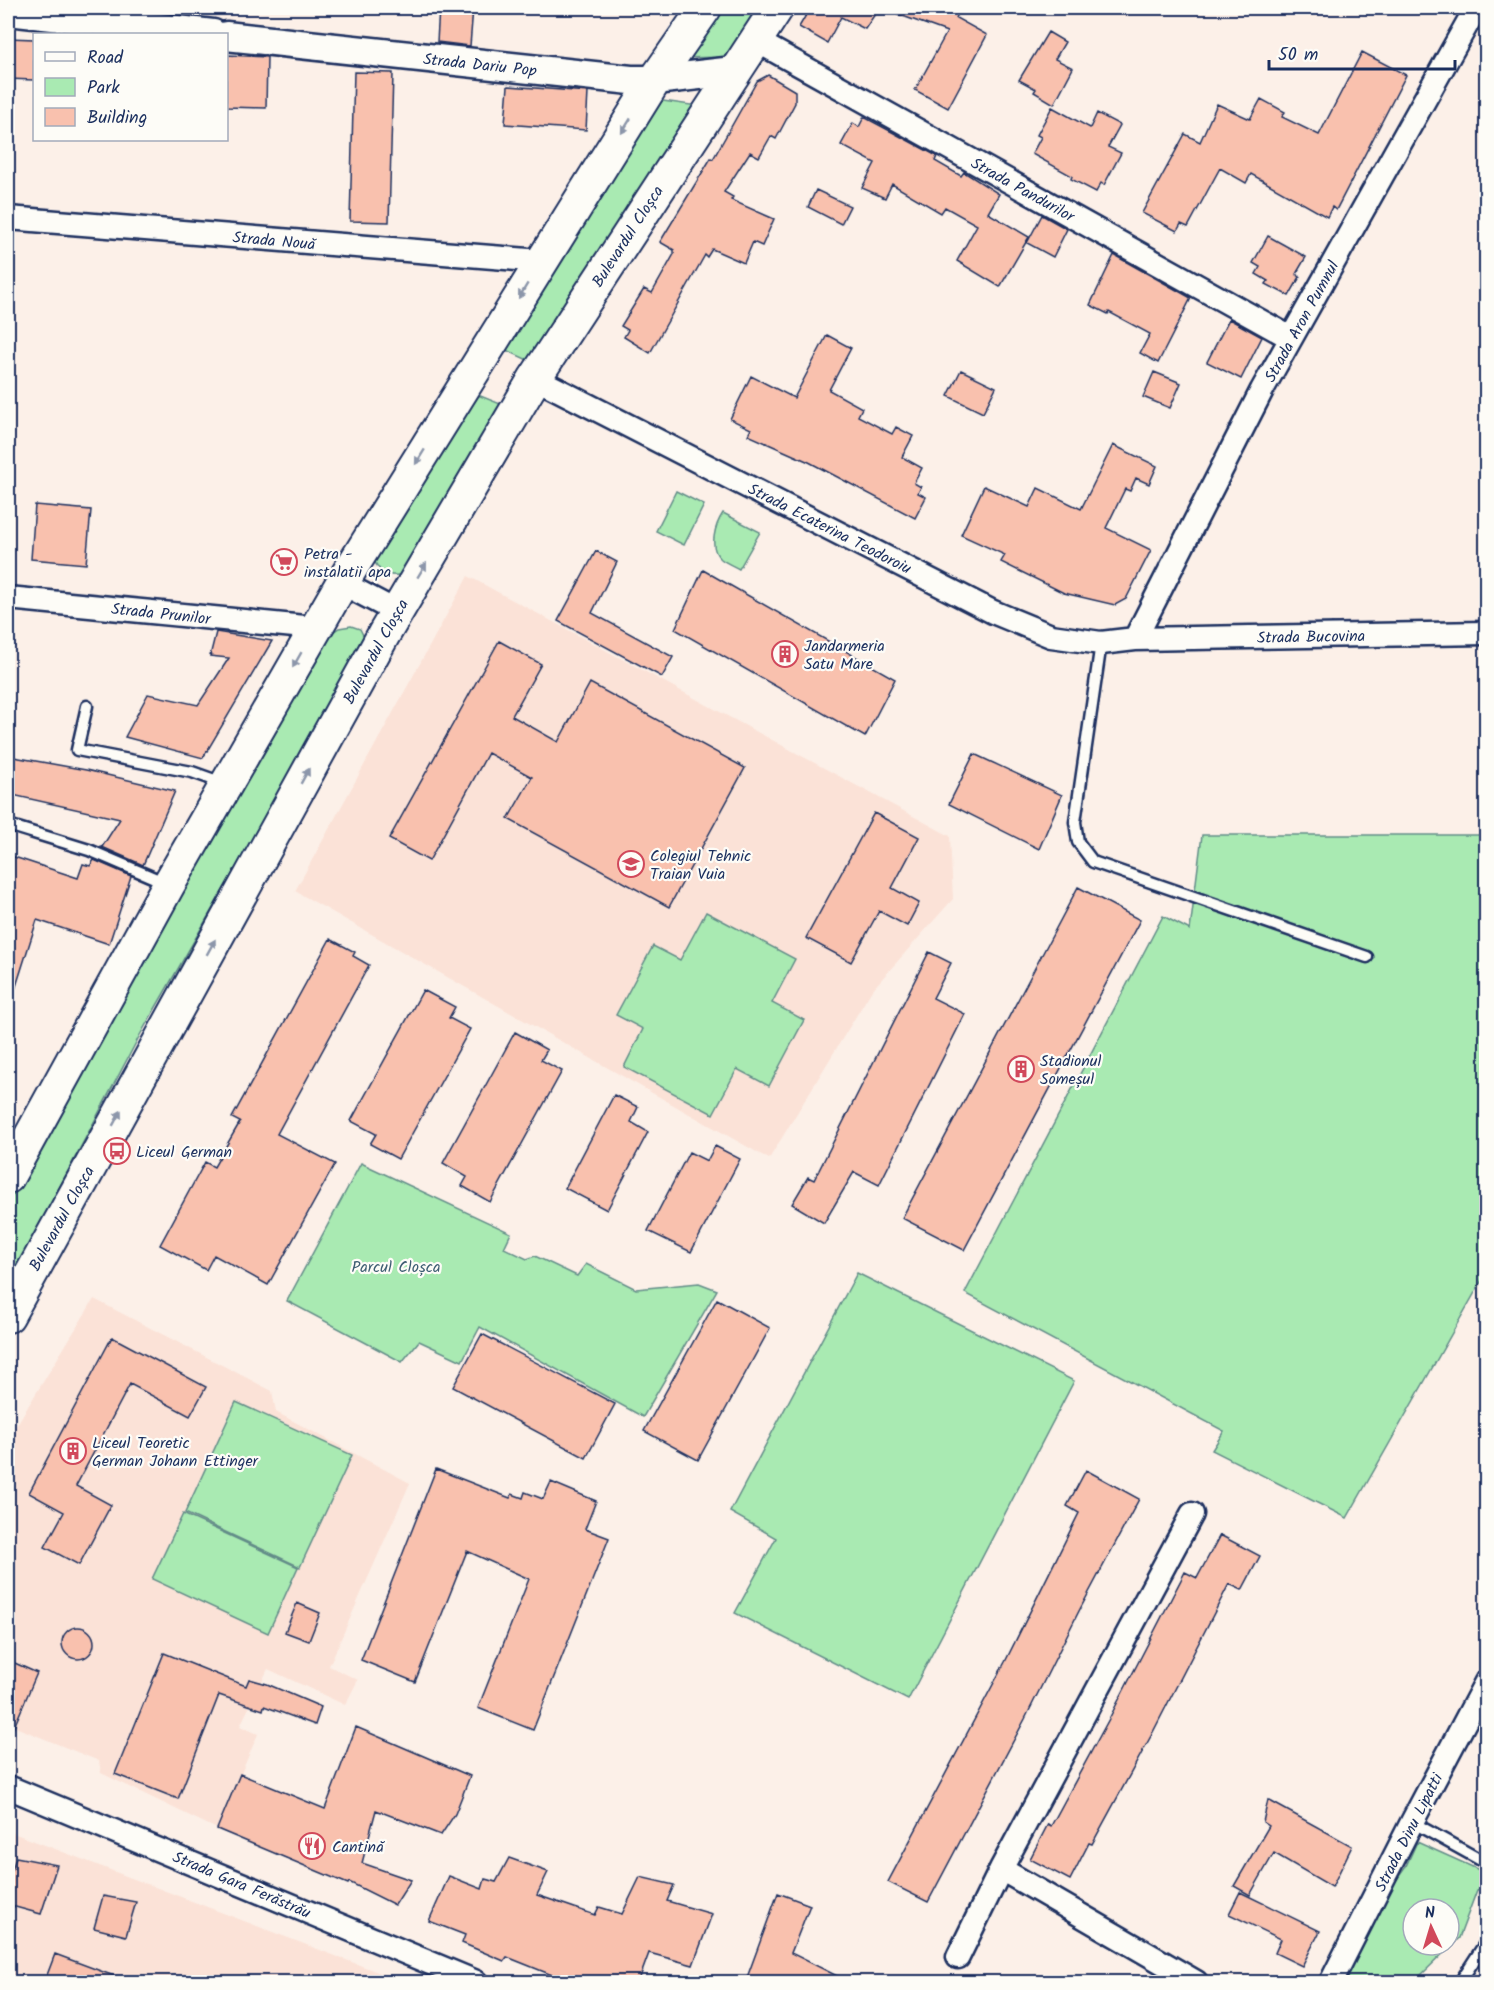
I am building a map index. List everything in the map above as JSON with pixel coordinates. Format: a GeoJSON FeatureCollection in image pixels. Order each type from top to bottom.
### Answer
{"type":"FeatureCollection","features":[{"type":"Feature","properties":{"kind":"main road"},"geometry":{"type":"LineString","coordinates":[[8,1177],[169,884],[315,628],[541,261],[655,80],[705,8]]}},
{"type":"Feature","properties":{"kind":"main road","name":"Bulevardul Cloșca"},"geometry":{"type":"LineString","coordinates":[[8,1316],[397,612],[535,378],[777,8]]}},
{"type":"Feature","properties":{"kind":"street","name":"Strada Aron Pumnul"},"geometry":{"type":"LineString","coordinates":[[1135,639],[1291,338],[1476,8]]}},
{"type":"Feature","properties":{"kind":"street"},"geometry":{"type":"LineString","coordinates":[[8,11],[204,33]]}},
{"type":"Feature","properties":{"kind":"street","name":"Strada Dariu Pop"},"geometry":{"type":"LineString","coordinates":[[228,36],[631,80],[655,80],[734,71]]}},
{"type":"Feature","properties":{"kind":"street","name":"Strada Pandurilor"},"geometry":{"type":"LineString","coordinates":[[755,40],[1291,338]]}},
{"type":"Feature","properties":{"kind":"street","name":"Strada Nouă"},"geometry":{"type":"LineString","coordinates":[[8,218],[541,261]]}},
{"type":"Feature","properties":{"kind":"street","name":"Strada Ecaterina Teodoroiu"},"geometry":{"type":"LineString","coordinates":[[535,378],[993,612],[1051,636],[1101,643],[1135,639]]}},
{"type":"Feature","properties":{"kind":"street"},"geometry":{"type":"LineString","coordinates":[[342,583],[397,612]]}},
{"type":"Feature","properties":{"kind":"street","name":"Strada Prunilor"},"geometry":{"type":"LineString","coordinates":[[8,598],[315,628]]}},
{"type":"Feature","properties":{"kind":"street","name":"Strada Bucovina"},"geometry":{"type":"LineString","coordinates":[[1135,639],[1486,633]]}},
{"type":"Feature","properties":{"kind":"street"},"geometry":{"type":"LineString","coordinates":[[958,1957],[1001,1869],[1192,1514]]}},
{"type":"Feature","properties":{"kind":"street","name":"Strada Dinu Lipatti"},"geometry":{"type":"LineString","coordinates":[[1331,1983],[1486,1682]]}},
{"type":"Feature","properties":{"kind":"street","name":"Strada Gara Ferăstrău"},"geometry":{"type":"LineString","coordinates":[[8,1786],[476,1983]]}},
{"type":"Feature","properties":{"kind":"street"},"geometry":{"type":"LineString","coordinates":[[1001,1869],[1196,1983]]}},
{"type":"Feature","properties":{"kind":"lane"},"geometry":{"type":"LineString","coordinates":[[1101,643],[1075,822],[1078,842],[1094,862],[1367,957]]}},
{"type":"Feature","properties":{"kind":"lane"},"geometry":{"type":"LineString","coordinates":[[87,706],[77,750],[192,772],[226,784]]}},
{"type":"Feature","properties":{"kind":"lane"},"geometry":{"type":"LineString","coordinates":[[8,825],[89,850],[169,884]]}},
{"type":"Feature","properties":{"kind":"lane"},"geometry":{"type":"LineString","coordinates":[[1412,1822],[1486,1863]]}},
{"type":"Feature","properties":{"kind":"lane"},"geometry":{"type":"LineString","coordinates":[[1460,1983],[1486,1942]]}},
{"type":"Feature","properties":{"kind":"shaded area","name":"Colegiul Tehnic Traian Vuia"},"geometry":{"type":"Polygon","coordinates":[[[468,576],[950,836],[953,899],[872,990],[769,1159],[295,891],[468,576]]]}},
{"type":"Feature","properties":{"kind":"shaded area"},"geometry":{"type":"Polygon","coordinates":[[[94,1299],[272,1391],[276,1412],[410,1483],[329,1666],[358,1680],[345,1705],[268,1669],[240,1726],[258,1734],[217,1829],[101,1773],[99,1761],[8,1724],[8,1439],[94,1299]]]}},
{"type":"Feature","properties":{"kind":"shaded area"},"geometry":{"type":"Polygon","coordinates":[[[8,1831],[404,1982],[8,1982],[8,1831]]]}},
{"type":"Feature","properties":{"kind":"green space"},"geometry":{"type":"Polygon","coordinates":[[[711,8],[758,8],[728,57],[677,58],[711,8]]]}},
{"type":"Feature","properties":{"kind":"green space"},"geometry":{"type":"Polygon","coordinates":[[[649,99],[705,107],[530,361],[495,345],[649,99]]]}},
{"type":"Feature","properties":{"kind":"green space"},"geometry":{"type":"Polygon","coordinates":[[[468,391],[503,405],[404,574],[388,575],[378,567],[373,557],[468,391]]]}},
{"type":"Feature","properties":{"kind":"green space"},"geometry":{"type":"Polygon","coordinates":[[[676,491],[704,505],[684,545],[656,531],[676,491]]]}},
{"type":"Feature","properties":{"kind":"green space"},"geometry":{"type":"Polygon","coordinates":[[[723,513],[760,532],[739,569],[721,559],[715,549],[715,530],[723,513]]]}},
{"type":"Feature","properties":{"kind":"green space"},"geometry":{"type":"Polygon","coordinates":[[[351,626],[360,629],[366,641],[140,1035],[8,1284],[8,1204],[88,1052],[330,634],[339,628],[351,626]]]}},
{"type":"Feature","properties":{"kind":"green space"},"geometry":{"type":"Polygon","coordinates":[[[1202,835],[1486,835],[1486,1273],[1347,1518],[1212,1450],[1224,1431],[965,1293],[1163,916],[1190,930],[1202,835]]]}},
{"type":"Feature","properties":{"kind":"green space"},"geometry":{"type":"Polygon","coordinates":[[[706,912],[795,959],[772,1003],[804,1020],[769,1086],[737,1069],[713,1114],[624,1067],[643,1029],[616,1015],[653,946],[680,960],[706,912]]]}},
{"type":"Feature","properties":{"kind":"green space","name":"Parcul Cloșca"},"geometry":{"type":"Polygon","coordinates":[[[361,1163],[511,1233],[504,1248],[527,1259],[535,1256],[577,1276],[586,1264],[636,1289],[699,1283],[717,1290],[643,1417],[480,1327],[462,1361],[419,1341],[402,1362],[287,1301],[361,1163]]]}},
{"type":"Feature","properties":{"kind":"green space"},"geometry":{"type":"Polygon","coordinates":[[[857,1273],[1074,1381],[908,1700],[735,1613],[776,1538],[730,1512],[857,1273]]]}},
{"type":"Feature","properties":{"kind":"green space"},"geometry":{"type":"Polygon","coordinates":[[[236,1402],[352,1455],[300,1567],[185,1513],[236,1402]]]}},
{"type":"Feature","properties":{"kind":"green space"},"geometry":{"type":"Polygon","coordinates":[[[183,1514],[298,1567],[268,1633],[152,1579],[183,1514]]]}},
{"type":"Feature","properties":{"kind":"green space"},"geometry":{"type":"Polygon","coordinates":[[[1417,1842],[1486,1873],[1486,1888],[1477,1890],[1461,1933],[1461,1897],[1401,1897],[1401,1957],[1440,1957],[1420,1976],[1420,1982],[1339,1982],[1392,1886],[1405,1868],[1417,1842]]]}},
{"type":"Feature","properties":{"kind":"building"},"geometry":{"type":"Polygon","coordinates":[[[439,8],[473,8],[470,46],[437,42],[439,8]]]}},
{"type":"Feature","properties":{"kind":"building"},"geometry":{"type":"Polygon","coordinates":[[[810,8],[879,8],[865,29],[841,17],[827,43],[799,27],[810,8]]]}},
{"type":"Feature","properties":{"kind":"building"},"geometry":{"type":"Polygon","coordinates":[[[887,8],[961,8],[956,18],[987,35],[948,108],[915,90],[947,32],[886,10],[887,8]]]}},
{"type":"Feature","properties":{"kind":"building"},"geometry":{"type":"Polygon","coordinates":[[[1048,32],[1065,42],[1055,59],[1073,68],[1054,104],[1034,92],[1036,89],[1019,80],[1048,32]]]}},
{"type":"Feature","properties":{"kind":"building"},"geometry":{"type":"Polygon","coordinates":[[[8,38],[33,39],[33,80],[8,79],[8,38]]]}},
{"type":"Feature","properties":{"kind":"building"},"geometry":{"type":"Polygon","coordinates":[[[1362,52],[1406,75],[1336,210],[1332,207],[1327,217],[1251,174],[1246,183],[1220,168],[1188,227],[1181,224],[1177,231],[1142,213],[1185,134],[1200,142],[1217,104],[1250,119],[1261,99],[1285,112],[1282,117],[1319,135],[1362,52]]]}},
{"type":"Feature","properties":{"kind":"building"},"geometry":{"type":"Polygon","coordinates":[[[228,55],[267,57],[266,108],[228,107],[228,55]]]}},
{"type":"Feature","properties":{"kind":"building"},"geometry":{"type":"Polygon","coordinates":[[[354,72],[393,73],[389,222],[350,221],[354,72]]]}},
{"type":"Feature","properties":{"kind":"building"},"geometry":{"type":"Polygon","coordinates":[[[768,75],[795,91],[795,103],[776,139],[771,136],[759,157],[750,152],[724,192],[733,197],[731,200],[774,219],[762,246],[753,242],[744,263],[712,249],[707,257],[705,255],[650,353],[624,337],[628,330],[621,326],[644,289],[652,293],[674,254],[674,250],[660,242],[711,158],[713,159],[757,81],[768,75]]]}},
{"type":"Feature","properties":{"kind":"building"},"geometry":{"type":"Polygon","coordinates":[[[508,86],[588,92],[586,130],[505,124],[508,86]]]}},
{"type":"Feature","properties":{"kind":"building"},"geometry":{"type":"Polygon","coordinates":[[[1052,107],[1090,128],[1097,113],[1120,125],[1108,147],[1121,153],[1104,185],[1101,183],[1096,192],[1032,154],[1041,137],[1037,135],[1052,107]]]}},
{"type":"Feature","properties":{"kind":"building"},"geometry":{"type":"Polygon","coordinates":[[[864,117],[937,156],[935,161],[961,176],[964,172],[999,194],[988,213],[1029,237],[1000,287],[957,261],[977,225],[945,207],[941,213],[892,184],[885,198],[862,188],[875,163],[841,145],[853,123],[859,127],[864,117]]]}},
{"type":"Feature","properties":{"kind":"building"},"geometry":{"type":"Polygon","coordinates":[[[816,190],[850,206],[841,224],[808,207],[816,190]]]}},
{"type":"Feature","properties":{"kind":"building"},"geometry":{"type":"Polygon","coordinates":[[[1042,215],[1067,229],[1053,257],[1027,243],[1042,215]]]}},
{"type":"Feature","properties":{"kind":"building"},"geometry":{"type":"Polygon","coordinates":[[[1268,236],[1306,257],[1296,274],[1300,277],[1289,296],[1266,284],[1268,281],[1256,274],[1260,267],[1253,263],[1268,236]]]}},
{"type":"Feature","properties":{"kind":"building"},"geometry":{"type":"Polygon","coordinates":[[[1114,255],[1191,298],[1158,363],[1140,353],[1150,334],[1109,312],[1108,314],[1090,305],[1114,255]]]}},
{"type":"Feature","properties":{"kind":"building"},"geometry":{"type":"Polygon","coordinates":[[[1229,319],[1262,337],[1241,379],[1207,362],[1229,319]]]}},
{"type":"Feature","properties":{"kind":"building"},"geometry":{"type":"Polygon","coordinates":[[[827,335],[851,348],[829,390],[862,408],[858,416],[892,434],[896,427],[913,436],[902,457],[922,468],[914,483],[921,487],[918,493],[926,497],[915,518],[809,462],[748,435],[751,429],[730,419],[751,376],[794,398],[827,335]]]}},
{"type":"Feature","properties":{"kind":"building"},"geometry":{"type":"Polygon","coordinates":[[[961,370],[996,387],[983,413],[948,396],[961,370]]]}},
{"type":"Feature","properties":{"kind":"building"},"geometry":{"type":"Polygon","coordinates":[[[1154,372],[1181,383],[1170,408],[1143,397],[1154,372]]]}},
{"type":"Feature","properties":{"kind":"building"},"geometry":{"type":"Polygon","coordinates":[[[1113,445],[1157,466],[1149,484],[1136,478],[1130,491],[1125,489],[1106,528],[1151,550],[1126,599],[1115,605],[1064,593],[1001,562],[1005,555],[961,535],[984,486],[1029,507],[1038,488],[1081,509],[1113,445]]]}},
{"type":"Feature","properties":{"kind":"building"},"geometry":{"type":"Polygon","coordinates":[[[35,505],[91,510],[86,564],[31,559],[35,505]]]}},
{"type":"Feature","properties":{"kind":"building"},"geometry":{"type":"Polygon","coordinates":[[[596,551],[617,562],[592,613],[673,657],[662,677],[558,621],[596,551]]]}},
{"type":"Feature","properties":{"kind":"building","name":"Jandarmeria Satu Mare"},"geometry":{"type":"Polygon","coordinates":[[[703,570],[895,679],[865,737],[675,629],[703,570]]]}},
{"type":"Feature","properties":{"kind":"building"},"geometry":{"type":"Polygon","coordinates":[[[216,632],[272,641],[203,758],[125,737],[148,694],[198,705],[229,658],[210,656],[216,632]]]}},
{"type":"Feature","properties":{"kind":"building"},"geometry":{"type":"Polygon","coordinates":[[[499,641],[541,664],[512,716],[558,742],[590,683],[745,768],[669,907],[508,819],[532,777],[488,753],[429,861],[389,839],[499,641]]]}},
{"type":"Feature","properties":{"kind":"building"},"geometry":{"type":"Polygon","coordinates":[[[974,754],[1062,795],[1039,849],[949,804],[974,754]]]}},
{"type":"Feature","properties":{"kind":"building"},"geometry":{"type":"Polygon","coordinates":[[[8,756],[86,770],[175,791],[143,865],[102,847],[120,819],[8,794],[8,756]]]}},
{"type":"Feature","properties":{"kind":"building"},"geometry":{"type":"Polygon","coordinates":[[[874,813],[919,837],[892,888],[919,903],[907,926],[879,911],[851,962],[806,938],[874,813]]]}},
{"type":"Feature","properties":{"kind":"building"},"geometry":{"type":"Polygon","coordinates":[[[8,855],[78,878],[83,864],[90,866],[94,860],[131,876],[109,944],[37,920],[12,999],[8,999],[8,855]]]}},
{"type":"Feature","properties":{"kind":"building","name":"Stadionul Someșul"},"geometry":{"type":"Polygon","coordinates":[[[1078,887],[1140,920],[964,1250],[902,1218],[1078,887]]]}},
{"type":"Feature","properties":{"kind":"building"},"geometry":{"type":"Polygon","coordinates":[[[330,939],[355,952],[353,956],[369,965],[277,1134],[335,1164],[268,1285],[214,1255],[206,1270],[160,1245],[205,1162],[214,1167],[240,1122],[232,1118],[330,939]]]}},
{"type":"Feature","properties":{"kind":"building"},"geometry":{"type":"Polygon","coordinates":[[[929,952],[951,963],[933,998],[965,1014],[879,1185],[854,1172],[824,1223],[792,1204],[808,1177],[814,1180],[929,952]]]}},
{"type":"Feature","properties":{"kind":"building"},"geometry":{"type":"Polygon","coordinates":[[[423,990],[455,1007],[449,1018],[470,1029],[398,1159],[370,1144],[376,1134],[351,1121],[423,990]]]}},
{"type":"Feature","properties":{"kind":"building"},"geometry":{"type":"Polygon","coordinates":[[[515,1032],[547,1050],[541,1060],[562,1071],[490,1202],[462,1186],[467,1177],[443,1163],[515,1032]]]}},
{"type":"Feature","properties":{"kind":"building"},"geometry":{"type":"Polygon","coordinates":[[[614,1095],[638,1107],[631,1122],[648,1132],[607,1210],[565,1188],[614,1095]]]}},
{"type":"Feature","properties":{"kind":"building"},"geometry":{"type":"Polygon","coordinates":[[[715,1146],[740,1159],[691,1252],[648,1231],[689,1152],[707,1161],[715,1146]]]}},
{"type":"Feature","properties":{"kind":"building"},"geometry":{"type":"Polygon","coordinates":[[[717,1299],[770,1328],[698,1460],[644,1431],[717,1299]]]}},
{"type":"Feature","properties":{"kind":"building"},"geometry":{"type":"Polygon","coordinates":[[[482,1334],[615,1404],[586,1458],[453,1387],[482,1334]]]}},
{"type":"Feature","properties":{"kind":"building","name":"Liceul Teoretic German Johann Ettinger"},"geometry":{"type":"Polygon","coordinates":[[[112,1337],[206,1387],[190,1416],[130,1384],[76,1486],[111,1505],[79,1565],[45,1547],[64,1512],[29,1493],[112,1337]]]}},
{"type":"Feature","properties":{"kind":"building"},"geometry":{"type":"Polygon","coordinates":[[[436,1469],[510,1498],[512,1494],[523,1498],[525,1492],[543,1499],[551,1482],[596,1501],[585,1529],[609,1538],[533,1730],[478,1708],[529,1579],[467,1551],[415,1682],[361,1660],[436,1469]]]}},
{"type":"Feature","properties":{"kind":"building"},"geometry":{"type":"Polygon","coordinates":[[[1086,1470],[1139,1499],[928,1902],[888,1882],[1005,1662],[1079,1513],[1067,1506],[1086,1470]]]}},
{"type":"Feature","properties":{"kind":"building"},"geometry":{"type":"Polygon","coordinates":[[[1220,1535],[1260,1556],[1242,1590],[1229,1584],[1151,1736],[1070,1880],[1030,1859],[1048,1824],[1051,1826],[1110,1717],[1185,1572],[1197,1578],[1220,1535]]]}},
{"type":"Feature","properties":{"kind":"building"},"geometry":{"type":"Polygon","coordinates":[[[297,1603],[320,1613],[309,1641],[285,1632],[297,1603]]]}},
{"type":"Feature","properties":{"kind":"building"},"geometry":{"type":"Polygon","coordinates":[[[78,1627],[89,1632],[94,1643],[89,1654],[78,1659],[67,1654],[62,1643],[67,1632],[78,1627]]]}},
{"type":"Feature","properties":{"kind":"building"},"geometry":{"type":"Polygon","coordinates":[[[164,1653],[246,1686],[249,1679],[267,1684],[321,1707],[315,1725],[264,1706],[263,1710],[219,1695],[178,1799],[115,1774],[164,1653]]]}},
{"type":"Feature","properties":{"kind":"building"},"geometry":{"type":"Polygon","coordinates":[[[8,1660],[37,1673],[8,1741],[8,1660]]]}},
{"type":"Feature","properties":{"kind":"building"},"geometry":{"type":"Polygon","coordinates":[[[356,1727],[470,1776],[455,1814],[441,1835],[376,1810],[362,1863],[411,1880],[395,1905],[349,1882],[348,1884],[217,1829],[240,1774],[325,1809],[356,1727]]]}},
{"type":"Feature","properties":{"kind":"building"},"geometry":{"type":"Polygon","coordinates":[[[1268,1800],[1352,1846],[1332,1887],[1274,1853],[1250,1895],[1234,1886],[1269,1826],[1263,1822],[1268,1800]]]}},
{"type":"Feature","properties":{"kind":"building"},"geometry":{"type":"Polygon","coordinates":[[[16,1857],[57,1865],[41,1914],[8,1905],[8,1883],[16,1857]]]}},
{"type":"Feature","properties":{"kind":"building"},"geometry":{"type":"Polygon","coordinates":[[[509,1858],[548,1872],[537,1895],[595,1915],[599,1907],[622,1914],[640,1877],[674,1885],[667,1901],[712,1914],[693,1965],[649,1953],[638,1983],[572,1983],[507,1957],[504,1961],[462,1943],[465,1935],[429,1921],[449,1876],[482,1889],[485,1879],[496,1882],[509,1858]]]}},
{"type":"Feature","properties":{"kind":"building"},"geometry":{"type":"Polygon","coordinates":[[[1240,1892],[1320,1931],[1302,1966],[1275,1953],[1281,1939],[1229,1914],[1240,1892]]]}},
{"type":"Feature","properties":{"kind":"building"},"geometry":{"type":"Polygon","coordinates":[[[778,1893],[810,1905],[791,1953],[851,1983],[745,1983],[778,1893]]]}},
{"type":"Feature","properties":{"kind":"building"},"geometry":{"type":"Polygon","coordinates":[[[103,1896],[136,1902],[126,1936],[94,1928],[103,1896]]]}},
{"type":"Feature","properties":{"kind":"building"},"geometry":{"type":"Polygon","coordinates":[[[55,1954],[125,1980],[125,1983],[44,1983],[55,1954]]]}},
{"type":"Feature","properties":{"kind":"place","name":"Petra - instalatii apa"},"geometry":{"type":"Point","coordinates":[284,562]}},
{"type":"Feature","properties":{"kind":"place","name":"Jandarmeria Satu Mare"},"geometry":{"type":"Point","coordinates":[785,654]}},
{"type":"Feature","properties":{"kind":"place","name":"Colegiul Tehnic Traian Vuia"},"geometry":{"type":"Point","coordinates":[631,864]}},
{"type":"Feature","properties":{"kind":"place","name":"Stadionul Someșul"},"geometry":{"type":"Point","coordinates":[1021,1069]}},
{"type":"Feature","properties":{"kind":"place","name":"Liceul German"},"geometry":{"type":"Point","coordinates":[117,1151]}},
{"type":"Feature","properties":{"kind":"place","name":"Liceul Teoretic German Johann Ettinger"},"geometry":{"type":"Point","coordinates":[73,1451]}},
{"type":"Feature","properties":{"kind":"place","name":"Cantină"},"geometry":{"type":"Point","coordinates":[312,1846]}}]}
